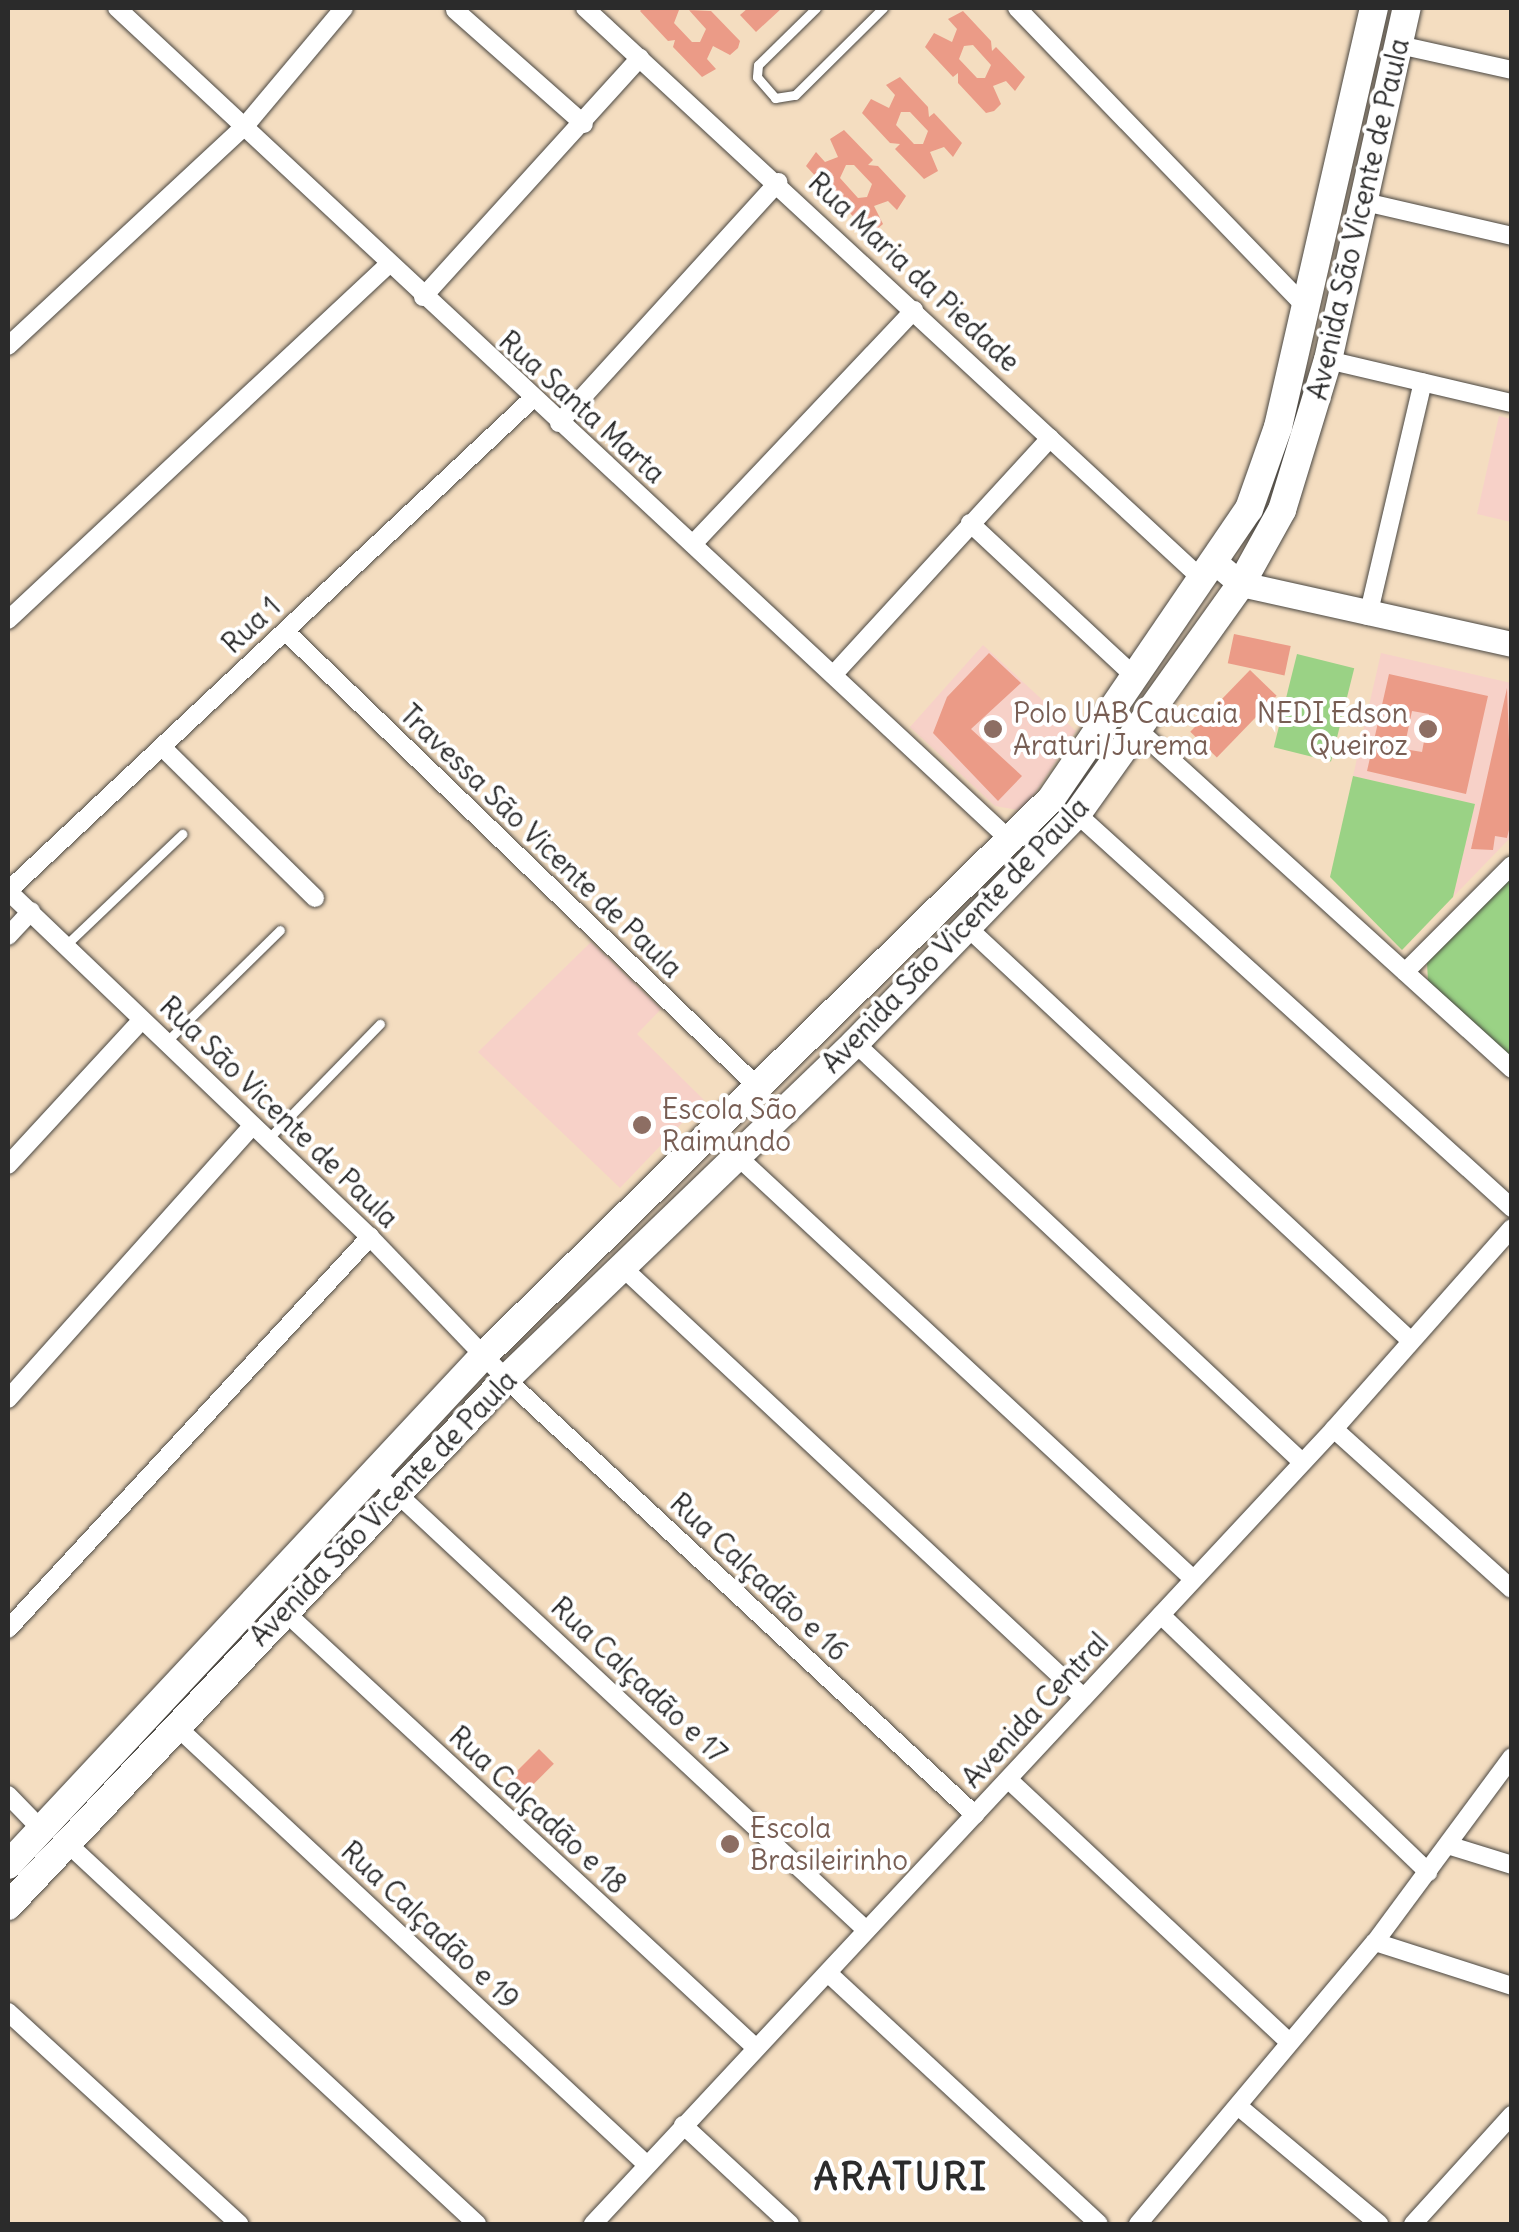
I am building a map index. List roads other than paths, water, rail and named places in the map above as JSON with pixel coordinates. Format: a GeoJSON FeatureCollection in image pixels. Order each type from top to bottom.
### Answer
{"type":"FeatureCollection","features":[{"type":"Feature","properties":{"kind":"main road","name":"Avenida São Vicente de Paula"},"geometry":{"type":"LineString","coordinates":[[8,1865],[484,1355],[1014,843],[1210,572],[1265,469],[1374,8]]}},
{"type":"Feature","properties":{"kind":"main road","name":"Avenida São Vicente de Paula"},"geometry":{"type":"LineString","coordinates":[[8,1906],[506,1379],[855,1043],[1076,814],[1241,584],[1282,510],[1328,360],[1407,8]]}},
{"type":"Feature","properties":{"kind":"street","name":"Rua Santa Marta"},"geometry":{"type":"LineString","coordinates":[[117,8],[531,400],[693,544],[1014,843]]}},
{"type":"Feature","properties":{"kind":"street"},"geometry":{"type":"LineString","coordinates":[[8,346],[245,126],[344,8]]}},
{"type":"Feature","properties":{"kind":"street","name":"Rua Maria da Piedade"},"geometry":{"type":"LineString","coordinates":[[585,8],[778,182],[1050,438],[1210,572]]}},
{"type":"Feature","properties":{"kind":"street"},"geometry":{"type":"LineString","coordinates":[[1017,8],[1305,306]]}},
{"type":"Feature","properties":{"kind":"street"},"geometry":{"type":"LineString","coordinates":[[455,10],[584,124]]}},
{"type":"Feature","properties":{"kind":"street"},"geometry":{"type":"LineString","coordinates":[[1399,45],[1512,70]]}},
{"type":"Feature","properties":{"kind":"street"},"geometry":{"type":"LineString","coordinates":[[423,297],[640,58]]}},
{"type":"Feature","properties":{"kind":"street"},"geometry":{"type":"LineString","coordinates":[[559,422],[778,182]]}},
{"type":"Feature","properties":{"kind":"street"},"geometry":{"type":"LineString","coordinates":[[1364,202],[1512,236]]}},
{"type":"Feature","properties":{"kind":"street"},"geometry":{"type":"LineString","coordinates":[[8,620],[389,264]]}},
{"type":"Feature","properties":{"kind":"street"},"geometry":{"type":"LineString","coordinates":[[693,544],[914,310]]}},
{"type":"Feature","properties":{"kind":"street"},"geometry":{"type":"LineString","coordinates":[[1328,360],[1512,402]]}},
{"type":"Feature","properties":{"kind":"street"},"geometry":{"type":"LineString","coordinates":[[1368,616],[1423,382]]}},
{"type":"Feature","properties":{"kind":"street","name":"Rua 1"},"geometry":{"type":"LineString","coordinates":[[8,891],[531,400]]}},
{"type":"Feature","properties":{"kind":"street"},"geometry":{"type":"LineString","coordinates":[[834,674],[1050,438]]}},
{"type":"Feature","properties":{"kind":"street"},"geometry":{"type":"LineString","coordinates":[[970,523],[1135,676]]}},
{"type":"Feature","properties":{"kind":"street"},"geometry":{"type":"LineString","coordinates":[[1210,572],[1241,584],[1368,616],[1512,644]]}},
{"type":"Feature","properties":{"kind":"street","name":"Travessa São Vicente de Paula"},"geometry":{"type":"LineString","coordinates":[[285,631],[760,1089]]}},
{"type":"Feature","properties":{"kind":"street"},"geometry":{"type":"LineString","coordinates":[[1137,729],[1512,1069]]}},
{"type":"Feature","properties":{"kind":"street"},"geometry":{"type":"LineString","coordinates":[[162,747],[316,898]]}},
{"type":"Feature","properties":{"kind":"street"},"geometry":{"type":"LineString","coordinates":[[1076,814],[1512,1208]]}},
{"type":"Feature","properties":{"kind":"street"},"geometry":{"type":"LineString","coordinates":[[1405,972],[1512,865]]}},
{"type":"Feature","properties":{"kind":"street","name":"Rua São Vicente de Paula"},"geometry":{"type":"LineString","coordinates":[[8,891],[370,1237],[506,1379]]}},
{"type":"Feature","properties":{"kind":"street"},"geometry":{"type":"LineString","coordinates":[[8,936],[31,912]]}},
{"type":"Feature","properties":{"kind":"street"},"geometry":{"type":"LineString","coordinates":[[967,927],[1410,1341]]}},
{"type":"Feature","properties":{"kind":"street"},"geometry":{"type":"LineString","coordinates":[[8,1165],[142,1020]]}},
{"type":"Feature","properties":{"kind":"street"},"geometry":{"type":"LineString","coordinates":[[855,1043],[1302,1462]]}},
{"type":"Feature","properties":{"kind":"street"},"geometry":{"type":"LineString","coordinates":[[8,1399],[252,1126]]}},
{"type":"Feature","properties":{"kind":"street"},"geometry":{"type":"LineString","coordinates":[[736,1155],[1192,1578]]}},
{"type":"Feature","properties":{"kind":"street","name":"Avenida Central"},"geometry":{"type":"LineString","coordinates":[[592,2224],[828,1973],[864,1928],[1009,1780],[1334,1429],[1512,1228]]}},
{"type":"Feature","properties":{"kind":"street"},"geometry":{"type":"LineString","coordinates":[[8,1628],[370,1237]]}},
{"type":"Feature","properties":{"kind":"street"},"geometry":{"type":"LineString","coordinates":[[621,1266],[1083,1697]]}},
{"type":"Feature","properties":{"kind":"street","name":"Rua Calçadão e 16"},"geometry":{"type":"LineString","coordinates":[[506,1379],[975,1815]]}},
{"type":"Feature","properties":{"kind":"street"},"geometry":{"type":"LineString","coordinates":[[1334,1429],[1512,1589]]}},
{"type":"Feature","properties":{"kind":"street","name":"Rua Calçadão e 17"},"geometry":{"type":"LineString","coordinates":[[375,1472],[864,1928]]}},
{"type":"Feature","properties":{"kind":"street","name":"Rua Calçadão e 18"},"geometry":{"type":"LineString","coordinates":[[284,1611],[756,2048]]}},
{"type":"Feature","properties":{"kind":"street"},"geometry":{"type":"LineString","coordinates":[[1160,1615],[1428,1872]]}},
{"type":"Feature","properties":{"kind":"street","name":"Rua Calçadão e 19"},"geometry":{"type":"LineString","coordinates":[[176,1726],[645,2164]]}},
{"type":"Feature","properties":{"kind":"street"},"geometry":{"type":"LineString","coordinates":[[1138,2224],[1375,1942],[1451,1846],[1512,1757]]}},
{"type":"Feature","properties":{"kind":"street"},"geometry":{"type":"LineString","coordinates":[[1009,1780],[1288,2042]]}},
{"type":"Feature","properties":{"kind":"street"},"geometry":{"type":"LineString","coordinates":[[8,1794],[41,1829]]}},
{"type":"Feature","properties":{"kind":"street"},"geometry":{"type":"LineString","coordinates":[[67,1843],[477,2224]]}},
{"type":"Feature","properties":{"kind":"street"},"geometry":{"type":"LineString","coordinates":[[1451,1846],[1512,1865]]}},
{"type":"Feature","properties":{"kind":"street"},"geometry":{"type":"LineString","coordinates":[[1375,1942],[1512,1986]]}},
{"type":"Feature","properties":{"kind":"street"},"geometry":{"type":"LineString","coordinates":[[828,1973],[1099,2224]]}},
{"type":"Feature","properties":{"kind":"street"},"geometry":{"type":"LineString","coordinates":[[8,2012],[238,2224]]}},
{"type":"Feature","properties":{"kind":"street"},"geometry":{"type":"LineString","coordinates":[[1238,2106],[1379,2224]]}},
{"type":"Feature","properties":{"kind":"street"},"geometry":{"type":"LineString","coordinates":[[1413,2224],[1512,2115]]}},
{"type":"Feature","properties":{"kind":"street"},"geometry":{"type":"LineString","coordinates":[[683,2125],[790,2224]]}},
{"type":"Feature","properties":{"kind":"lane"},"geometry":{"type":"LineString","coordinates":[[816,8],[758,66],[757,77],[776,98],[795,95],[883,8]]}},
{"type":"Feature","properties":{"kind":"lane"},"geometry":{"type":"LineString","coordinates":[[66,945],[182,834]]}},
{"type":"Feature","properties":{"kind":"lane"},"geometry":{"type":"LineString","coordinates":[[165,1043],[280,930]]}},
{"type":"Feature","properties":{"kind":"lane"},"geometry":{"type":"LineString","coordinates":[[267,1140],[380,1024]]}},
{"type":"Feature","properties":{"kind":"place","name":"Polo UAB Caucaia Araturi/Jurema"},"geometry":{"type":"Point","coordinates":[993,729]}},
{"type":"Feature","properties":{"kind":"place","name":"NEDI Edson Queiroz"},"geometry":{"type":"Point","coordinates":[1428,729]}},
{"type":"Feature","properties":{"kind":"place","name":"Escola São Raimundo"},"geometry":{"type":"Point","coordinates":[642,1125]}},
{"type":"Feature","properties":{"kind":"place","name":"Escola Brasileirinho"},"geometry":{"type":"Point","coordinates":[730,1844]}},
{"type":"Feature","properties":{"kind":"district","name":"ARATURI"},"geometry":{"type":"Point","coordinates":[901,2177]}}]}
